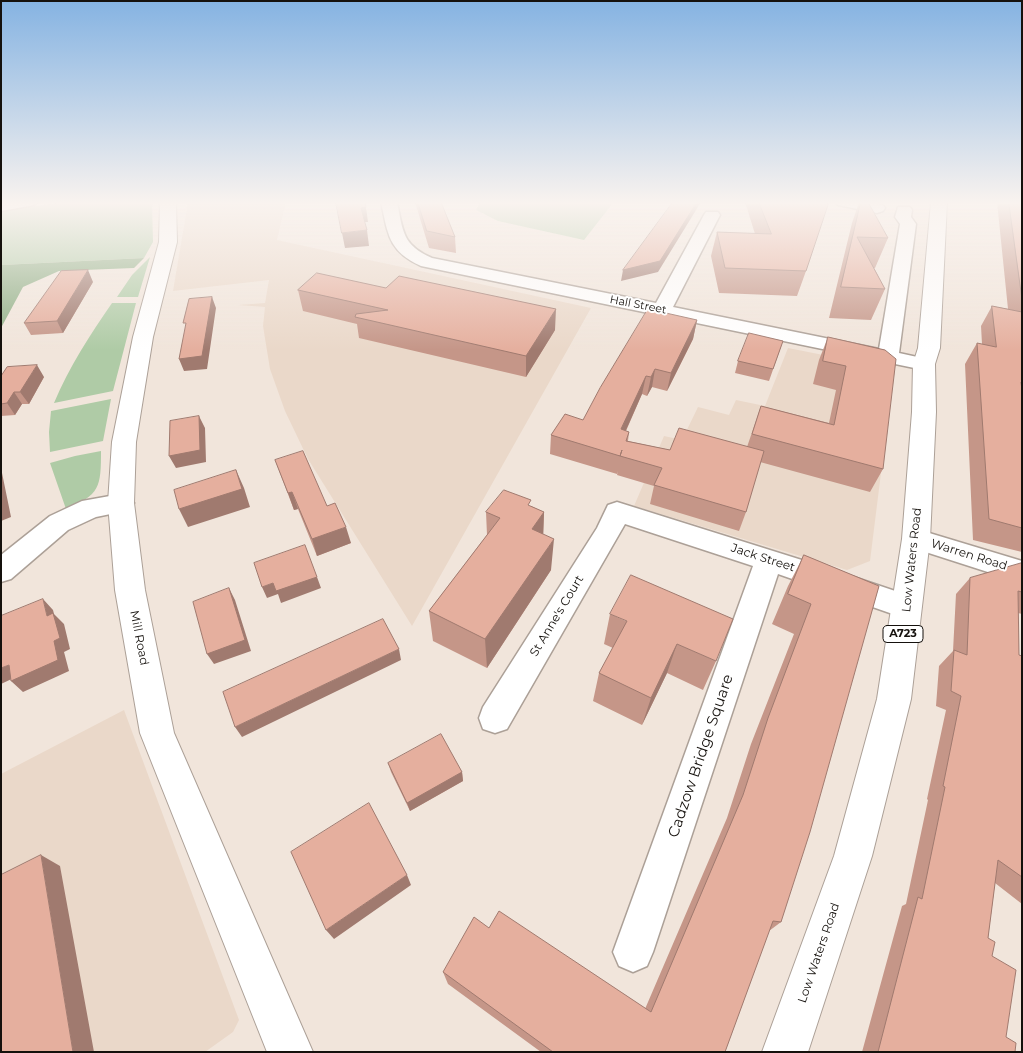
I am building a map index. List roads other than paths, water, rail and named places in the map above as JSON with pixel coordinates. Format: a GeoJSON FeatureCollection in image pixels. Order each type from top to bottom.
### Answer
{"type":"FeatureCollection","features":[{"type":"Feature","properties":{"kind":"main road","name":"Mill Road"},"geometry":{"type":"LineString","coordinates":[[166,251],[143,337],[128,410],[124,442],[121,503],[130,590],[157,733],[290,1052]]}},
{"type":"Feature","properties":{"kind":"main road","name":"Low Waters Road"},"geometry":{"type":"LineString","coordinates":[[786,1052],[853,856],[894,698],[916,539],[924,412],[924,364],[928,348],[935,251]]}},
{"type":"Feature","properties":{"kind":"street","name":"Hall Street"},"geometry":{"type":"LineString","coordinates":[[406,251],[414,257],[428,262],[924,364]]}},
{"type":"Feature","properties":{"kind":"street"},"geometry":{"type":"LineString","coordinates":[[662,309],[693,251]]}},
{"type":"Feature","properties":{"kind":"street"},"geometry":{"type":"LineString","coordinates":[[888,356],[904,251]]}},
{"type":"Feature","properties":{"kind":"street"},"geometry":{"type":"LineString","coordinates":[[1,570],[59,523],[91,508],[121,503]]}},
{"type":"Feature","properties":{"kind":"street","name":"Jack Street"},"geometry":{"type":"LineString","coordinates":[[617,512],[769,560],[908,607]]}},
{"type":"Feature","properties":{"kind":"street","name":"St Anne's Court"},"geometry":{"type":"LineString","coordinates":[[495,718],[608,532],[617,512]]}},
{"type":"Feature","properties":{"kind":"street","name":"Warren Road"},"geometry":{"type":"LineString","coordinates":[[916,539],[1022,572]]}},
{"type":"Feature","properties":{"kind":"street","name":"Cadzow Bridge Square"},"geometry":{"type":"LineString","coordinates":[[633,952],[769,560]]}}]}
